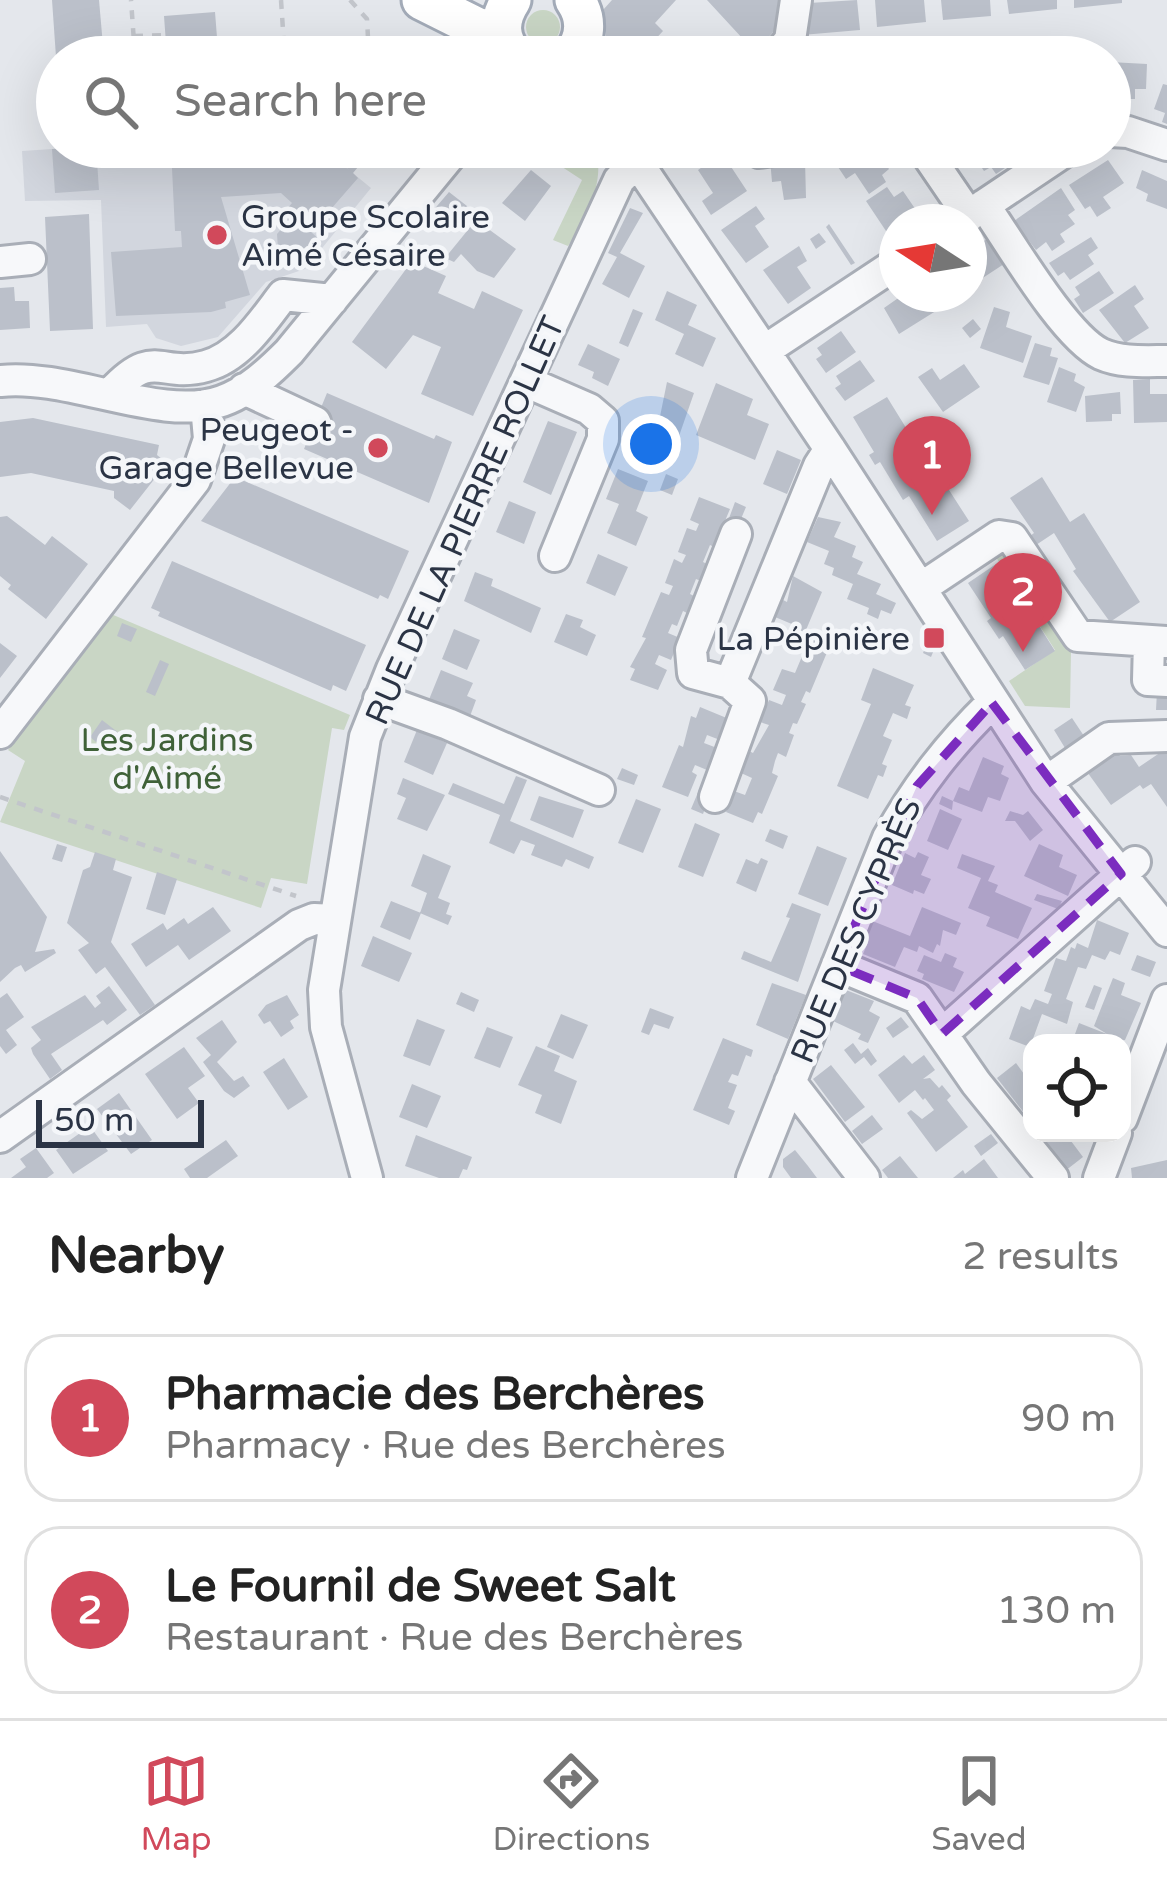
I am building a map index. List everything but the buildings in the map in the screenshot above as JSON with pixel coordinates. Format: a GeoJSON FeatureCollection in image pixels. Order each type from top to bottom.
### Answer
{"type":"FeatureCollection","features":[{"type":"Feature","properties":{"kind":"main road"},"geometry":{"type":"LineString","coordinates":[[422,0],[480,29],[508,28]]}},
{"type":"Feature","properties":{"kind":"main road"},"geometry":{"type":"LineString","coordinates":[[574,0],[584,22],[584,36]]}},
{"type":"Feature","properties":{"kind":"street"},"geometry":{"type":"LineString","coordinates":[[791,36],[796,0]]}},
{"type":"Feature","properties":{"kind":"street"},"geometry":{"type":"LineString","coordinates":[[1131,132],[1167,145]]}},
{"type":"Feature","properties":{"kind":"street"},"geometry":{"type":"LineString","coordinates":[[0,381],[37,380],[165,404],[206,406],[244,389],[290,352],[441,168]]}},
{"type":"Feature","properties":{"kind":"street","name":"RUE DE LA PIERRE ROLLET"},"geometry":{"type":"LineString","coordinates":[[367,1178],[324,1008],[324,920],[356,782],[379,699],[625,168]]}},
{"type":"Feature","properties":{"kind":"street"},"geometry":{"type":"LineString","coordinates":[[641,168],[1046,782],[1128,868],[1167,932]]}},
{"type":"Feature","properties":{"kind":"street"},"geometry":{"type":"LineString","coordinates":[[937,168],[963,204]]}},
{"type":"Feature","properties":{"kind":"street"},"geometry":{"type":"LineString","coordinates":[[982,204],[1038,168]]}},
{"type":"Feature","properties":{"kind":"street"},"geometry":{"type":"LineString","coordinates":[[987,233],[1076,336],[1102,355],[1167,361]]}},
{"type":"Feature","properties":{"kind":"street"},"geometry":{"type":"LineString","coordinates":[[764,351],[879,274]]}},
{"type":"Feature","properties":{"kind":"street"},"geometry":{"type":"LineString","coordinates":[[111,393],[143,366],[189,368],[225,358],[287,294],[332,299]]}},
{"type":"Feature","properties":{"kind":"street"},"geometry":{"type":"LineString","coordinates":[[526,382],[598,414],[603,421],[603,439],[555,556]]}},
{"type":"Feature","properties":{"kind":"street"},"geometry":{"type":"LineString","coordinates":[[244,389],[315,422]]}},
{"type":"Feature","properties":{"kind":"street"},"geometry":{"type":"LineString","coordinates":[[0,733],[195,480],[209,439],[206,406]]}},
{"type":"Feature","properties":{"kind":"street"},"geometry":{"type":"LineString","coordinates":[[730,683],[830,449]]}},
{"type":"Feature","properties":{"kind":"street"},"geometry":{"type":"LineString","coordinates":[[715,797],[750,701],[730,683],[693,673],[689,662],[736,534]]}},
{"type":"Feature","properties":{"kind":"street"},"geometry":{"type":"LineString","coordinates":[[921,588],[999,536],[1012,538],[1078,636],[1158,642],[1148,680],[1167,681]]}},
{"type":"Feature","properties":{"kind":"street"},"geometry":{"type":"LineString","coordinates":[[379,699],[599,790]]}},
{"type":"Feature","properties":{"kind":"street","name":"RUE DES CYPRÈS"},"geometry":{"type":"LineString","coordinates":[[752,1178],[888,838],[916,786],[992,703]]}},
{"type":"Feature","properties":{"kind":"street"},"geometry":{"type":"LineString","coordinates":[[1046,782],[1109,738],[1167,736]]}},
{"type":"Feature","properties":{"kind":"street"},"geometry":{"type":"LineString","coordinates":[[942,1034],[1128,868]]}},
{"type":"Feature","properties":{"kind":"street"},"geometry":{"type":"LineString","coordinates":[[0,1137],[299,925],[324,920]]}},
{"type":"Feature","properties":{"kind":"street"},"geometry":{"type":"LineString","coordinates":[[837,965],[917,998],[1052,1178]]}},
{"type":"Feature","properties":{"kind":"street"},"geometry":{"type":"LineString","coordinates":[[1131,1094],[1167,1000]]}},
{"type":"Feature","properties":{"kind":"street"},"geometry":{"type":"LineString","coordinates":[[790,1082],[864,1178]]}},
{"type":"Feature","properties":{"kind":"street"},"geometry":{"type":"LineString","coordinates":[[1099,1178],[1113,1142]]}},
{"type":"Feature","properties":{"kind":"path"},"geometry":{"type":"LineString","coordinates":[[131,0],[134,36],[166,35]]}},
{"type":"Feature","properties":{"kind":"path"},"geometry":{"type":"LineString","coordinates":[[281,0],[283,36]]}},
{"type":"Feature","properties":{"kind":"path"},"geometry":{"type":"LineString","coordinates":[[350,0],[367,19],[368,36]]}},
{"type":"Feature","properties":{"kind":"path"},"geometry":{"type":"LineString","coordinates":[[0,797],[314,902],[324,920]]}},
{"type":"Feature","properties":{"kind":"highlighted area"},"geometry":{"type":"Polygon","coordinates":[[[992,703],[1121,874],[942,1034],[917,998],[837,965],[917,786],[992,703]]]}},
{"type":"Feature","properties":{"kind":"shaded area","name":"Groupe Scolaire Aimé Césaire"},"geometry":{"type":"Polygon","coordinates":[[[36,150],[36,168],[347,168],[371,188],[305,269],[266,282],[218,337],[181,346],[156,338],[147,324],[106,327],[101,200],[25,201],[22,151],[36,150]]]}},
{"type":"Feature","properties":{"kind":"green space"},"geometry":{"type":"Polygon","coordinates":[[[543,10],[558,21],[556,36],[530,36],[526,27],[531,15],[543,10]]]}},
{"type":"Feature","properties":{"kind":"green space"},"geometry":{"type":"Polygon","coordinates":[[[564,168],[598,168],[587,212],[568,246],[553,240],[582,180],[564,168]]]}},
{"type":"Feature","properties":{"kind":"green space"},"geometry":{"type":"Polygon","coordinates":[[[1006,550],[1071,651],[1070,708],[1025,706],[1009,681],[1055,650],[992,551],[1006,550]]]}},
{"type":"Feature","properties":{"kind":"green space","name":"Les Jardins d'Aimé"},"geometry":{"type":"Polygon","coordinates":[[[111,614],[350,715],[344,730],[332,728],[307,884],[271,878],[261,908],[0,822],[25,761],[8,750],[111,614]]]}},
{"type":"Feature","properties":{"kind":"place","name":"Groupe Scolaire Aimé Césaire"},"geometry":{"type":"Point","coordinates":[217,235]}},
{"type":"Feature","properties":{"kind":"place","name":"Peugeot - Garage Bellevue"},"geometry":{"type":"Point","coordinates":[378,448]}},
{"type":"Feature","properties":{"kind":"place","name":"Pharmacie des Berchères"},"geometry":{"type":"Point","coordinates":[932,515]}},
{"type":"Feature","properties":{"kind":"place","name":"La Pépinière"},"geometry":{"type":"Point","coordinates":[934,638]}},
{"type":"Feature","properties":{"kind":"place","name":"Le Fournil de Sweet Salt"},"geometry":{"type":"Point","coordinates":[1023,652]}}]}
